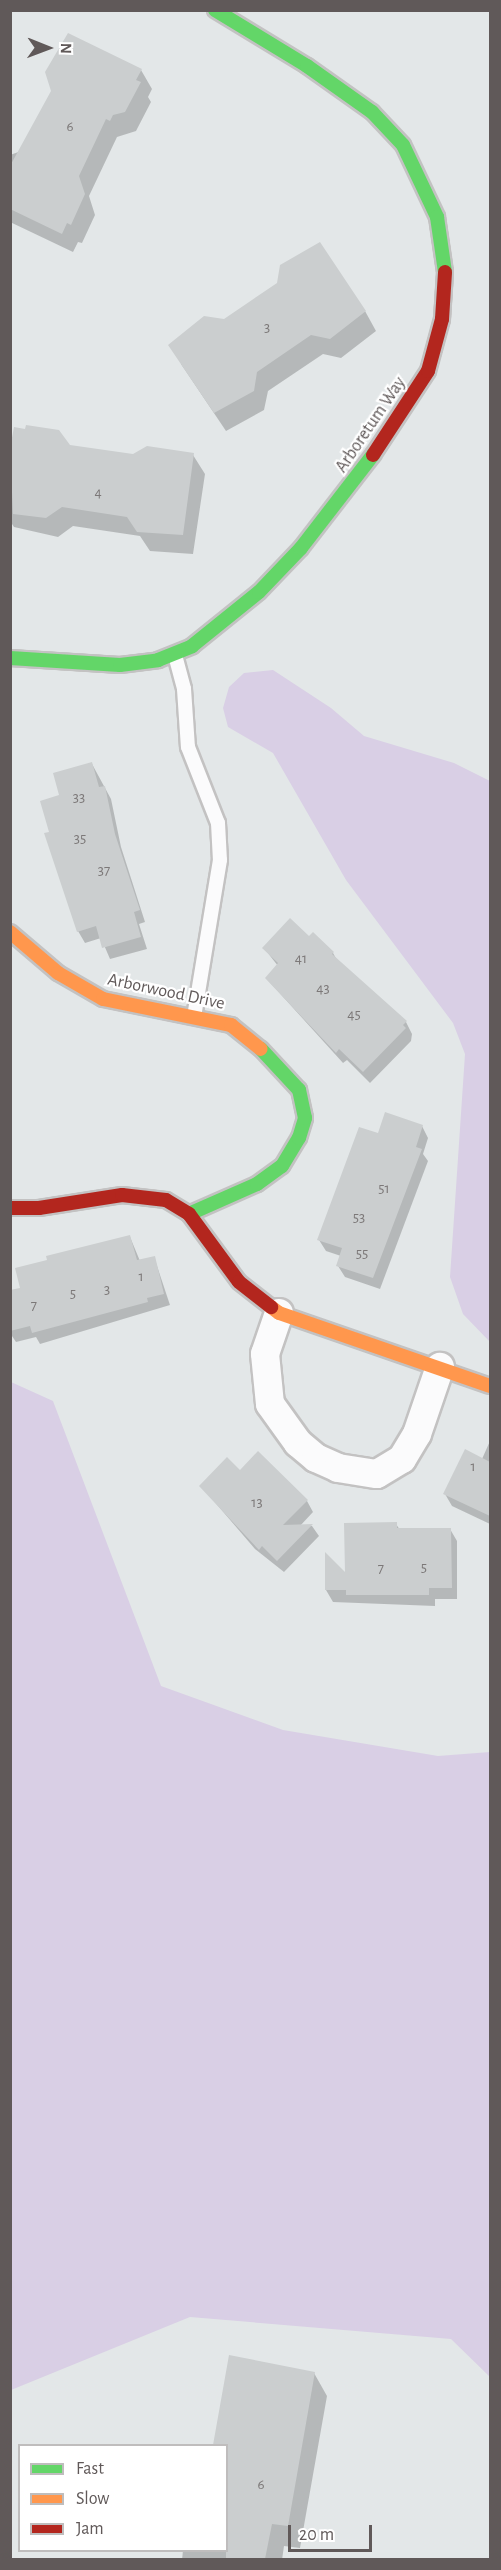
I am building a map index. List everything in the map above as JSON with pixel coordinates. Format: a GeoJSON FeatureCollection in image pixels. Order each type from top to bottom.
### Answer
{"type":"FeatureCollection","features":[{"type":"Feature","properties":{"kind":"street","name":"Arboretum Way"},"geometry":{"type":"LineString","coordinates":[[10,658],[120,665],[175,655],[208,635],[259,592],[301,548],[364,470],[408,407],[428,371],[445,295],[445,266],[437,217],[427,188],[403,145],[372,112],[335,85],[215,10]]}},
{"type":"Feature","properties":{"kind":"street","name":"Arborwood Drive"},"geometry":{"type":"LineString","coordinates":[[10,932],[58,973],[87,992],[140,1008],[231,1025],[253,1040],[299,1090],[305,1113],[295,1146],[277,1170],[244,1191],[189,1214]]}},
{"type":"Feature","properties":{"kind":"street"},"geometry":{"type":"LineString","coordinates":[[10,1208],[39,1208],[132,1194],[166,1200],[189,1214],[229,1272],[279,1314],[440,1367],[490,1386]]}},
{"type":"Feature","properties":{"kind":"street"},"geometry":{"type":"LineString","coordinates":[[279,1314],[264,1360],[270,1404],[298,1443],[316,1458],[338,1468],[377,1474],[402,1459],[417,1434],[440,1367]]}},
{"type":"Feature","properties":{"kind":"lane"},"geometry":{"type":"LineString","coordinates":[[175,655],[184,689],[188,747],[218,823],[219,860],[194,1017]]}},
{"type":"Feature","properties":{"kind":"shaded area"},"geometry":{"type":"Polygon","coordinates":[[[273,670],[331,708],[364,736],[454,763],[490,781],[490,1342],[463,1314],[450,1277],[465,1054],[453,1023],[346,880],[273,753],[228,727],[223,708],[229,687],[244,673],[273,670]]]}},
{"type":"Feature","properties":{"kind":"shaded area"},"geometry":{"type":"Polygon","coordinates":[[[11,1382],[53,1401],[161,1686],[283,1730],[438,1756],[490,1752],[490,2377],[451,2339],[190,2317],[11,2390],[11,1382]]]}},
{"type":"Feature","properties":{"kind":"building"},"geometry":{"type":"Polygon","coordinates":[[[68,33],[142,69],[136,80],[141,82],[125,112],[113,115],[110,121],[106,119],[79,176],[85,194],[71,225],[67,223],[62,234],[10,209],[10,166],[51,91],[45,72],[68,33]]]}},
{"type":"Feature","properties":{"kind":"building"},"geometry":{"type":"Polygon","coordinates":[[[320,242],[366,311],[330,339],[311,335],[257,372],[254,391],[214,413],[168,345],[204,316],[224,319],[277,283],[280,265],[320,242]]]}},
{"type":"Feature","properties":{"kind":"building"},"geometry":{"type":"Polygon","coordinates":[[[26,425],[59,430],[70,445],[133,454],[147,446],[194,453],[183,535],[137,532],[127,517],[62,507],[46,518],[13,514],[10,448],[14,427],[25,429],[26,425]]]}},
{"type":"Feature","properties":{"kind":"building"},"geometry":{"type":"Polygon","coordinates":[[[92,762],[99,787],[105,786],[115,834],[140,910],[134,912],[141,937],[102,948],[96,926],[77,932],[44,833],[49,832],[40,801],[59,795],[53,773],[92,762]]]}},
{"type":"Feature","properties":{"kind":"building"},"geometry":{"type":"Polygon","coordinates":[[[290,918],[309,936],[313,932],[334,952],[332,954],[407,1021],[403,1025],[406,1028],[363,1072],[339,1049],[336,1053],[265,978],[278,963],[262,948],[290,918]]]}},
{"type":"Feature","properties":{"kind":"building"},"geometry":{"type":"Polygon","coordinates":[[[385,1112],[423,1125],[416,1147],[422,1149],[373,1278],[336,1266],[342,1248],[317,1240],[359,1127],[378,1133],[385,1112]]]}},
{"type":"Feature","properties":{"kind":"building"},"geometry":{"type":"Polygon","coordinates":[[[130,1235],[137,1260],[155,1256],[164,1294],[147,1298],[148,1302],[32,1333],[30,1326],[10,1331],[10,1290],[20,1288],[15,1268],[47,1260],[46,1256],[130,1235]]]}},
{"type":"Feature","properties":{"kind":"building"},"geometry":{"type":"Polygon","coordinates":[[[465,1449],[490,1462],[490,1516],[443,1494],[465,1449]]]}},
{"type":"Feature","properties":{"kind":"building"},"geometry":{"type":"Polygon","coordinates":[[[258,1451],[308,1500],[283,1525],[313,1524],[277,1561],[262,1546],[259,1550],[199,1486],[227,1457],[240,1470],[258,1451]]]}},
{"type":"Feature","properties":{"kind":"building"},"geometry":{"type":"Polygon","coordinates":[[[397,1522],[397,1528],[451,1528],[452,1588],[429,1588],[429,1595],[346,1595],[346,1590],[325,1590],[325,1552],[345,1572],[344,1523],[397,1522]]]}},
{"type":"Feature","properties":{"kind":"building"},"geometry":{"type":"Polygon","coordinates":[[[229,2355],[315,2372],[288,2526],[272,2524],[265,2559],[226,2559],[226,2552],[228,2552],[228,2444],[213,2444],[229,2355]]]}},
{"type":"Feature","properties":{"kind":"traffic: fast"},"geometry":{"type":"LineString","coordinates":[[215,10],[307,66],[372,112],[403,145],[437,217],[445,272]]}},
{"type":"Feature","properties":{"kind":"traffic: fast"},"geometry":{"type":"LineString","coordinates":[[10,658],[120,665],[158,660],[192,646],[259,592],[301,548],[373,455]]}},
{"type":"Feature","properties":{"kind":"traffic: fast"},"geometry":{"type":"LineString","coordinates":[[189,1214],[257,1184],[282,1166],[299,1138],[305,1118],[299,1090],[261,1049]]}},
{"type":"Feature","properties":{"kind":"traffic: slow"},"geometry":{"type":"LineString","coordinates":[[10,932],[58,973],[103,999],[231,1025],[261,1049]]}},
{"type":"Feature","properties":{"kind":"traffic: slow"},"geometry":{"type":"LineString","coordinates":[[271,1307],[279,1313],[490,1386]]}},
{"type":"Feature","properties":{"kind":"traffic: jam"},"geometry":{"type":"LineString","coordinates":[[373,455],[428,371],[442,319],[445,272]]}},
{"type":"Feature","properties":{"kind":"traffic: jam"},"geometry":{"type":"LineString","coordinates":[[10,1208],[39,1208],[122,1195],[166,1200],[189,1214],[239,1282],[271,1307]]}}]}
